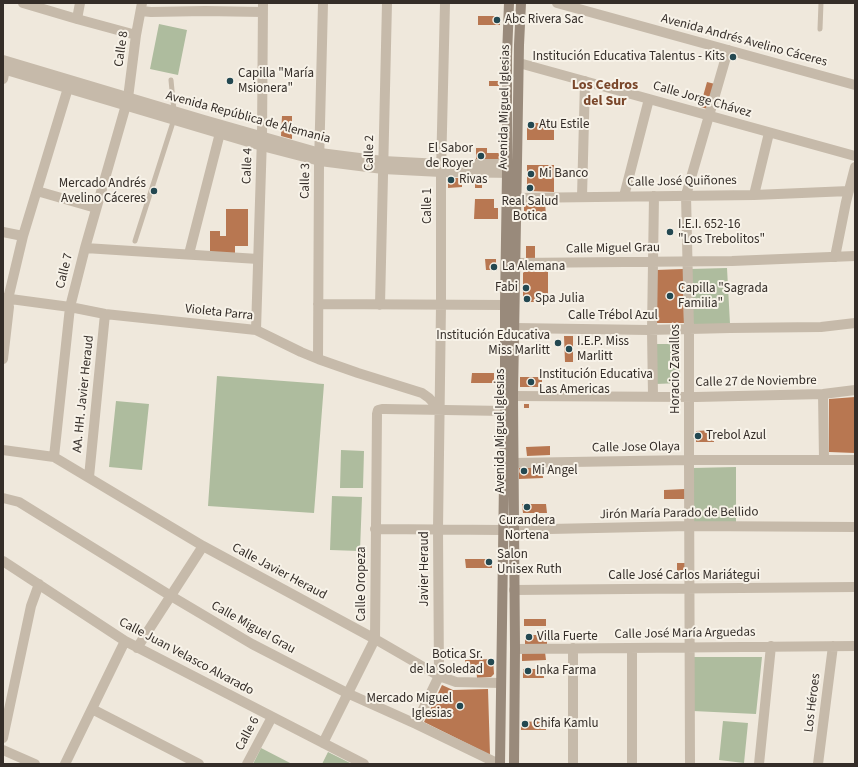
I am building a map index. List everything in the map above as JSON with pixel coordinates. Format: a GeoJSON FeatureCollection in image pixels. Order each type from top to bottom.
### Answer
{"type":"FeatureCollection","features":[{"type":"Feature","properties":{"kind":"main road","name":"Avenida Miguel Iglesias"},"geometry":{"type":"LineString","coordinates":[[509,3],[508,56],[512,168],[517,198],[513,396],[515,649],[514,764]]}},
{"type":"Feature","properties":{"kind":"main road","name":"Avenida Miguel Iglesias"},"geometry":{"type":"LineString","coordinates":[[500,764],[505,305],[521,3]]}},
{"type":"Feature","properties":{"kind":"street"},"geometry":{"type":"LineString","coordinates":[[23,3],[136,35]]}},
{"type":"Feature","properties":{"kind":"street"},"geometry":{"type":"LineString","coordinates":[[77,19],[80,3]]}},
{"type":"Feature","properties":{"kind":"street","name":"Calle 3"},"geometry":{"type":"LineString","coordinates":[[318,359],[323,3]]}},
{"type":"Feature","properties":{"kind":"street","name":"Calle 2"},"geometry":{"type":"LineString","coordinates":[[380,304],[387,3]]}},
{"type":"Feature","properties":{"kind":"street","name":"Calle 1"},"geometry":{"type":"LineString","coordinates":[[439,409],[441,168],[445,3]]}},
{"type":"Feature","properties":{"kind":"street","name":"Avenida Andrés Avelino Cáceres"},"geometry":{"type":"LineString","coordinates":[[557,3],[855,85]]}},
{"type":"Feature","properties":{"kind":"street"},"geometry":{"type":"LineString","coordinates":[[142,7],[152,12],[205,7],[262,8]]}},
{"type":"Feature","properties":{"kind":"street","name":"Calle 8"},"geometry":{"type":"LineString","coordinates":[[127,102],[136,35],[142,7]]}},
{"type":"Feature","properties":{"kind":"street","name":"Calle 4"},"geometry":{"type":"LineString","coordinates":[[256,330],[262,141],[262,8]]}},
{"type":"Feature","properties":{"kind":"street","name":"Horacio Zavallos"},"geometry":{"type":"LineString","coordinates":[[690,764],[688,460],[689,329],[686,195],[728,50]]}},
{"type":"Feature","properties":{"kind":"street","name":"Calle Jorge Chávez"},"geometry":{"type":"LineString","coordinates":[[518,63],[855,156]]}},
{"type":"Feature","properties":{"kind":"street","name":"Avenida República de Alemania"},"geometry":{"type":"LineString","coordinates":[[4,70],[127,102],[320,157],[383,165],[441,168],[512,168]]}},
{"type":"Feature","properties":{"kind":"street","name":"Avenida República de Alemania"},"geometry":{"type":"LineString","coordinates":[[4,70],[68,88],[127,102]]}},
{"type":"Feature","properties":{"kind":"street"},"geometry":{"type":"LineString","coordinates":[[582,197],[585,81]]}},
{"type":"Feature","properties":{"kind":"street"},"geometry":{"type":"LineString","coordinates":[[3,311],[23,236],[68,88]]}},
{"type":"Feature","properties":{"kind":"street"},"geometry":{"type":"LineString","coordinates":[[624,196],[649,99]]}},
{"type":"Feature","properties":{"kind":"street","name":"Calle 7"},"geometry":{"type":"LineString","coordinates":[[54,456],[70,307],[96,208],[127,102]]}},
{"type":"Feature","properties":{"kind":"street","name":"Avenida República de Alemania"},"geometry":{"type":"LineString","coordinates":[[174,116],[220,133],[262,141]]}},
{"type":"Feature","properties":{"kind":"street"},"geometry":{"type":"LineString","coordinates":[[189,254],[220,133]]}},
{"type":"Feature","properties":{"kind":"street"},"geometry":{"type":"LineString","coordinates":[[754,195],[769,133]]}},
{"type":"Feature","properties":{"kind":"street"},"geometry":{"type":"LineString","coordinates":[[835,257],[848,191],[855,167]]}},
{"type":"Feature","properties":{"kind":"street"},"geometry":{"type":"LineString","coordinates":[[37,190],[96,208]]}},
{"type":"Feature","properties":{"kind":"street","name":"Calle José Quiñones"},"geometry":{"type":"LineString","coordinates":[[517,198],[754,195],[848,191]]}},
{"type":"Feature","properties":{"kind":"street"},"geometry":{"type":"LineString","coordinates":[[653,396],[652,330],[654,196]]}},
{"type":"Feature","properties":{"kind":"street"},"geometry":{"type":"LineString","coordinates":[[3,232],[23,236]]}},
{"type":"Feature","properties":{"kind":"street"},"geometry":{"type":"LineString","coordinates":[[85,248],[258,259]]}},
{"type":"Feature","properties":{"kind":"street","name":"Calle Miguel Grau"},"geometry":{"type":"LineString","coordinates":[[516,263],[688,262],[855,256]]}},
{"type":"Feature","properties":{"kind":"street"},"geometry":{"type":"LineString","coordinates":[[3,359],[9,308],[5,299]]}},
{"type":"Feature","properties":{"kind":"street","name":"Violeta Parra"},"geometry":{"type":"LineString","coordinates":[[5,299],[70,307],[105,314],[256,330],[318,359],[422,393],[439,409]]}},
{"type":"Feature","properties":{"kind":"street"},"geometry":{"type":"LineString","coordinates":[[318,304],[505,305]]}},
{"type":"Feature","properties":{"kind":"street","name":"AA. HH. Javier Heraud"},"geometry":{"type":"LineString","coordinates":[[89,477],[105,314]]}},
{"type":"Feature","properties":{"kind":"street","name":"Calle Trébol Azul"},"geometry":{"type":"LineString","coordinates":[[515,328],[652,330],[821,327],[855,323]]}},
{"type":"Feature","properties":{"kind":"street","name":"Calle 27 de Noviembre"},"geometry":{"type":"LineString","coordinates":[[513,396],[689,397],[823,394],[855,390]]}},
{"type":"Feature","properties":{"kind":"street"},"geometry":{"type":"LineString","coordinates":[[823,394],[824,459]]}},
{"type":"Feature","properties":{"kind":"street"},"geometry":{"type":"LineString","coordinates":[[439,409],[504,410]]}},
{"type":"Feature","properties":{"kind":"street","name":"Calle Oropeza"},"geometry":{"type":"LineString","coordinates":[[323,743],[375,639],[375,529],[378,410],[439,409]]}},
{"type":"Feature","properties":{"kind":"street","name":"Javier Heraud"},"geometry":{"type":"LineString","coordinates":[[416,724],[439,676],[439,409]]}},
{"type":"Feature","properties":{"kind":"street"},"geometry":{"type":"LineString","coordinates":[[3,450],[54,456]]}},
{"type":"Feature","properties":{"kind":"street","name":"Calle Javier Heraud"},"geometry":{"type":"LineString","coordinates":[[54,456],[203,546],[375,639],[439,676],[456,682],[501,682]]}},
{"type":"Feature","properties":{"kind":"street","name":"Calle Jose Olaya"},"geometry":{"type":"LineString","coordinates":[[513,463],[688,460],[855,460]]}},
{"type":"Feature","properties":{"kind":"street","name":"Calle Miguel Grau"},"geometry":{"type":"LineString","coordinates":[[3,498],[19,502],[252,644],[347,693],[500,764]]}},
{"type":"Feature","properties":{"kind":"street","name":"Jirón María Parado de Bellido"},"geometry":{"type":"LineString","coordinates":[[375,529],[514,530],[689,526],[855,527]]}},
{"type":"Feature","properties":{"kind":"street"},"geometry":{"type":"LineString","coordinates":[[137,648],[203,546]]}},
{"type":"Feature","properties":{"kind":"street","name":"Calle Juan Velasco Alvarado"},"geometry":{"type":"LineString","coordinates":[[3,561],[124,641],[364,764]]}},
{"type":"Feature","properties":{"kind":"street"},"geometry":{"type":"LineString","coordinates":[[3,738],[32,606],[39,584]]}},
{"type":"Feature","properties":{"kind":"street","name":"Calle José Carlos Mariátegui"},"geometry":{"type":"LineString","coordinates":[[514,590],[855,587]]}},
{"type":"Feature","properties":{"kind":"street"},"geometry":{"type":"LineString","coordinates":[[65,764],[124,641]]}},
{"type":"Feature","properties":{"kind":"street"},"geometry":{"type":"LineString","coordinates":[[759,764],[771,646]]}},
{"type":"Feature","properties":{"kind":"street","name":"Los Héroes"},"geometry":{"type":"LineString","coordinates":[[818,764],[833,646]]}},
{"type":"Feature","properties":{"kind":"street","name":"Calle José María Arguedas"},"geometry":{"type":"LineString","coordinates":[[515,649],[855,646]]}},
{"type":"Feature","properties":{"kind":"street"},"geometry":{"type":"LineString","coordinates":[[573,648],[573,764]]}},
{"type":"Feature","properties":{"kind":"street"},"geometry":{"type":"LineString","coordinates":[[632,648],[632,764]]}},
{"type":"Feature","properties":{"kind":"street"},"geometry":{"type":"LineString","coordinates":[[92,709],[199,764]]}},
{"type":"Feature","properties":{"kind":"street","name":"Calle 6"},"geometry":{"type":"LineString","coordinates":[[247,764],[272,717]]}},
{"type":"Feature","properties":{"kind":"street"},"geometry":{"type":"LineString","coordinates":[[3,750],[35,764]]}},
{"type":"Feature","properties":{"kind":"lane"},"geometry":{"type":"LineString","coordinates":[[820,29],[821,3]]}},
{"type":"Feature","properties":{"kind":"lane"},"geometry":{"type":"LineString","coordinates":[[135,241],[174,116],[171,80]]}},
{"type":"Feature","properties":{"kind":"green space"},"geometry":{"type":"Polygon","coordinates":[[[159,24],[187,30],[178,75],[150,69],[159,24]]]}},
{"type":"Feature","properties":{"kind":"green space"},"geometry":{"type":"Polygon","coordinates":[[[727,268],[730,324],[692,325],[690,269],[727,268]]]}},
{"type":"Feature","properties":{"kind":"green space"},"geometry":{"type":"Polygon","coordinates":[[[655,344],[679,344],[680,383],[656,384],[655,344]]]}},
{"type":"Feature","properties":{"kind":"green space"},"geometry":{"type":"Polygon","coordinates":[[[217,376],[324,384],[314,513],[208,506],[217,376]]]}},
{"type":"Feature","properties":{"kind":"green space"},"geometry":{"type":"Polygon","coordinates":[[[116,401],[149,404],[142,470],[109,467],[116,401]]]}},
{"type":"Feature","properties":{"kind":"green space"},"geometry":{"type":"Polygon","coordinates":[[[341,450],[364,451],[363,488],[340,488],[341,450]]]}},
{"type":"Feature","properties":{"kind":"green space"},"geometry":{"type":"Polygon","coordinates":[[[736,467],[736,523],[694,524],[693,468],[736,467]]]}},
{"type":"Feature","properties":{"kind":"green space"},"geometry":{"type":"Polygon","coordinates":[[[332,496],[362,497],[360,551],[330,550],[332,496]]]}},
{"type":"Feature","properties":{"kind":"green space"},"geometry":{"type":"Polygon","coordinates":[[[693,657],[762,657],[756,714],[693,711],[693,657]]]}},
{"type":"Feature","properties":{"kind":"green space"},"geometry":{"type":"Polygon","coordinates":[[[723,721],[748,723],[744,763],[719,760],[723,721]]]}},
{"type":"Feature","properties":{"kind":"green space"},"geometry":{"type":"Polygon","coordinates":[[[261,748],[292,764],[253,764],[261,748]]]}},
{"type":"Feature","properties":{"kind":"green space"},"geometry":{"type":"Polygon","coordinates":[[[328,752],[352,764],[322,764],[328,752]]]}},
{"type":"Feature","properties":{"kind":"building"},"geometry":{"type":"Polygon","coordinates":[[[478,16],[500,16],[500,25],[478,25],[478,16]]]}},
{"type":"Feature","properties":{"kind":"building"},"geometry":{"type":"Polygon","coordinates":[[[489,81],[499,81],[499,86],[489,86],[489,81]]]}},
{"type":"Feature","properties":{"kind":"building"},"geometry":{"type":"Polygon","coordinates":[[[707,82],[715,84],[708,109],[700,107],[707,82]]]}},
{"type":"Feature","properties":{"kind":"building"},"geometry":{"type":"Polygon","coordinates":[[[282,116],[292,116],[292,139],[281,136],[282,116]]]}},
{"type":"Feature","properties":{"kind":"building"},"geometry":{"type":"Polygon","coordinates":[[[527,123],[554,123],[554,140],[527,140],[527,123]]]}},
{"type":"Feature","properties":{"kind":"building","name":"El Sabor de Royer"},"geometry":{"type":"Polygon","coordinates":[[[476,148],[487,148],[487,153],[499,153],[499,159],[476,159],[476,148]]]}},
{"type":"Feature","properties":{"kind":"building"},"geometry":{"type":"Polygon","coordinates":[[[527,165],[554,165],[554,192],[530,191],[527,189],[527,165]]]}},
{"type":"Feature","properties":{"kind":"building"},"geometry":{"type":"Polygon","coordinates":[[[475,177],[482,177],[482,188],[475,188],[475,177]]]}},
{"type":"Feature","properties":{"kind":"building"},"geometry":{"type":"Polygon","coordinates":[[[448,178],[462,178],[462,187],[448,188],[448,178]]]}},
{"type":"Feature","properties":{"kind":"building"},"geometry":{"type":"Polygon","coordinates":[[[475,199],[494,199],[494,208],[498,208],[498,219],[474,219],[475,199]]]}},
{"type":"Feature","properties":{"kind":"building"},"geometry":{"type":"Polygon","coordinates":[[[545,202],[546,216],[524,216],[524,205],[527,203],[545,202]]]}},
{"type":"Feature","properties":{"kind":"building"},"geometry":{"type":"Polygon","coordinates":[[[226,209],[248,209],[248,246],[235,246],[235,253],[210,253],[210,231],[220,231],[220,236],[226,236],[226,209]]]}},
{"type":"Feature","properties":{"kind":"building"},"geometry":{"type":"Polygon","coordinates":[[[526,246],[535,246],[535,258],[526,258],[526,246]]]}},
{"type":"Feature","properties":{"kind":"building"},"geometry":{"type":"Polygon","coordinates":[[[485,259],[496,259],[496,270],[486,270],[485,259]]]}},
{"type":"Feature","properties":{"kind":"building"},"geometry":{"type":"Polygon","coordinates":[[[527,269],[548,269],[548,302],[523,302],[523,273],[527,269]]]}},
{"type":"Feature","properties":{"kind":"building","name":"Capilla \"Sagrada Familia\""},"geometry":{"type":"Polygon","coordinates":[[[683,269],[684,323],[657,323],[656,270],[683,269]]]}},
{"type":"Feature","properties":{"kind":"building","name":"I.E.P. Miss Marlitt"},"geometry":{"type":"Polygon","coordinates":[[[564,336],[573,336],[573,362],[565,362],[564,336]]]}},
{"type":"Feature","properties":{"kind":"building"},"geometry":{"type":"Polygon","coordinates":[[[472,373],[494,373],[494,383],[471,383],[472,373]]]}},
{"type":"Feature","properties":{"kind":"building","name":"Institución Educativa Las Americas"},"geometry":{"type":"Polygon","coordinates":[[[520,377],[542,377],[542,387],[520,387],[520,377]]]}},
{"type":"Feature","properties":{"kind":"building"},"geometry":{"type":"Polygon","coordinates":[[[855,397],[855,453],[829,452],[829,399],[855,397]]]}},
{"type":"Feature","properties":{"kind":"building"},"geometry":{"type":"Polygon","coordinates":[[[524,404],[529,404],[529,408],[524,408],[524,404]]]}},
{"type":"Feature","properties":{"kind":"building"},"geometry":{"type":"Polygon","coordinates":[[[713,430],[714,442],[696,442],[696,431],[713,430]]]}},
{"type":"Feature","properties":{"kind":"building"},"geometry":{"type":"Polygon","coordinates":[[[550,446],[550,455],[527,456],[526,447],[550,446]]]}},
{"type":"Feature","properties":{"kind":"building"},"geometry":{"type":"Polygon","coordinates":[[[542,467],[543,478],[519,479],[519,468],[542,467]]]}},
{"type":"Feature","properties":{"kind":"building"},"geometry":{"type":"Polygon","coordinates":[[[685,489],[686,499],[664,499],[664,490],[685,489]]]}},
{"type":"Feature","properties":{"kind":"building"},"geometry":{"type":"Polygon","coordinates":[[[522,504],[546,504],[547,513],[523,513],[522,504]]]}},
{"type":"Feature","properties":{"kind":"building"},"geometry":{"type":"Polygon","coordinates":[[[465,559],[492,559],[492,568],[466,568],[465,559]]]}},
{"type":"Feature","properties":{"kind":"building"},"geometry":{"type":"Polygon","coordinates":[[[677,563],[687,563],[687,571],[677,571],[677,563]]]}},
{"type":"Feature","properties":{"kind":"building"},"geometry":{"type":"Polygon","coordinates":[[[524,619],[546,619],[546,626],[524,626],[524,619]]]}},
{"type":"Feature","properties":{"kind":"building"},"geometry":{"type":"Polygon","coordinates":[[[525,635],[547,635],[547,644],[525,644],[525,635]]]}},
{"type":"Feature","properties":{"kind":"building"},"geometry":{"type":"Polygon","coordinates":[[[522,652],[545,652],[546,660],[522,661],[522,652]]]}},
{"type":"Feature","properties":{"kind":"building"},"geometry":{"type":"Polygon","coordinates":[[[493,659],[494,674],[491,677],[477,678],[476,666],[466,667],[465,660],[493,659]]]}},
{"type":"Feature","properties":{"kind":"building"},"geometry":{"type":"Polygon","coordinates":[[[523,669],[544,669],[544,678],[523,678],[523,669]]]}},
{"type":"Feature","properties":{"kind":"building","name":"Mercado Miguel Iglesias"},"geometry":{"type":"Polygon","coordinates":[[[442,685],[453,690],[488,689],[490,755],[424,722],[442,685]]]}},
{"type":"Feature","properties":{"kind":"building"},"geometry":{"type":"Polygon","coordinates":[[[546,721],[546,730],[521,730],[521,722],[546,721]]]}},
{"type":"Feature","properties":{"kind":"place","name":"Abc Rivera Sac"},"geometry":{"type":"Point","coordinates":[497,20]}},
{"type":"Feature","properties":{"kind":"place","name":"Institución Educativa Talentus - Kits"},"geometry":{"type":"Point","coordinates":[733,57]}},
{"type":"Feature","properties":{"kind":"place","name":"Capilla \"María Msionera\""},"geometry":{"type":"Point","coordinates":[230,81]}},
{"type":"Feature","properties":{"kind":"place","name":"Atu Estile"},"geometry":{"type":"Point","coordinates":[531,125]}},
{"type":"Feature","properties":{"kind":"place","name":"El Sabor de Royer"},"geometry":{"type":"Point","coordinates":[481,156]}},
{"type":"Feature","properties":{"kind":"place","name":"Mi Banco"},"geometry":{"type":"Point","coordinates":[531,174]}},
{"type":"Feature","properties":{"kind":"place","name":"Rivas"},"geometry":{"type":"Point","coordinates":[451,180]}},
{"type":"Feature","properties":{"kind":"place","name":"Real Salud Botica"},"geometry":{"type":"Point","coordinates":[530,188]}},
{"type":"Feature","properties":{"kind":"place","name":"Mercado Andrés Avelino Cáceres"},"geometry":{"type":"Point","coordinates":[154,191]}},
{"type":"Feature","properties":{"kind":"place","name":"I.E.I. 652-16 \"Los Trebolitos\""},"geometry":{"type":"Point","coordinates":[670,232]}},
{"type":"Feature","properties":{"kind":"place","name":"La Alemana"},"geometry":{"type":"Point","coordinates":[494,267]}},
{"type":"Feature","properties":{"kind":"place","name":"Fabi"},"geometry":{"type":"Point","coordinates":[526,288]}},
{"type":"Feature","properties":{"kind":"place","name":"Capilla \"Sagrada Familia\""},"geometry":{"type":"Point","coordinates":[670,296]}},
{"type":"Feature","properties":{"kind":"place","name":"Spa Julia"},"geometry":{"type":"Point","coordinates":[527,299]}},
{"type":"Feature","properties":{"kind":"place","name":"Institución Educativa Miss Marlitt"},"geometry":{"type":"Point","coordinates":[558,343]}},
{"type":"Feature","properties":{"kind":"place","name":"I.E.P. Miss Marlitt"},"geometry":{"type":"Point","coordinates":[569,349]}},
{"type":"Feature","properties":{"kind":"place","name":"Institución Educativa Las Americas"},"geometry":{"type":"Point","coordinates":[531,382]}},
{"type":"Feature","properties":{"kind":"place","name":"Trebol Azul"},"geometry":{"type":"Point","coordinates":[698,436]}},
{"type":"Feature","properties":{"kind":"place","name":"Mi Angel"},"geometry":{"type":"Point","coordinates":[524,471]}},
{"type":"Feature","properties":{"kind":"place","name":"Curandera Nortena"},"geometry":{"type":"Point","coordinates":[527,507]}},
{"type":"Feature","properties":{"kind":"place","name":"Salon Unisex Ruth"},"geometry":{"type":"Point","coordinates":[489,562]}},
{"type":"Feature","properties":{"kind":"place","name":"Villa Fuerte"},"geometry":{"type":"Point","coordinates":[529,637]}},
{"type":"Feature","properties":{"kind":"place","name":"Botica Sr. de la Soledad"},"geometry":{"type":"Point","coordinates":[491,662]}},
{"type":"Feature","properties":{"kind":"place","name":"Inka Farma"},"geometry":{"type":"Point","coordinates":[528,671]}},
{"type":"Feature","properties":{"kind":"place","name":"Mercado Miguel Iglesias"},"geometry":{"type":"Point","coordinates":[460,706]}},
{"type":"Feature","properties":{"kind":"place","name":"Chifa Kamlu"},"geometry":{"type":"Point","coordinates":[525,724]}},
{"type":"Feature","properties":{"kind":"district","name":"Los Cedros del Sur"},"geometry":{"type":"Point","coordinates":[605,94]}}]}
